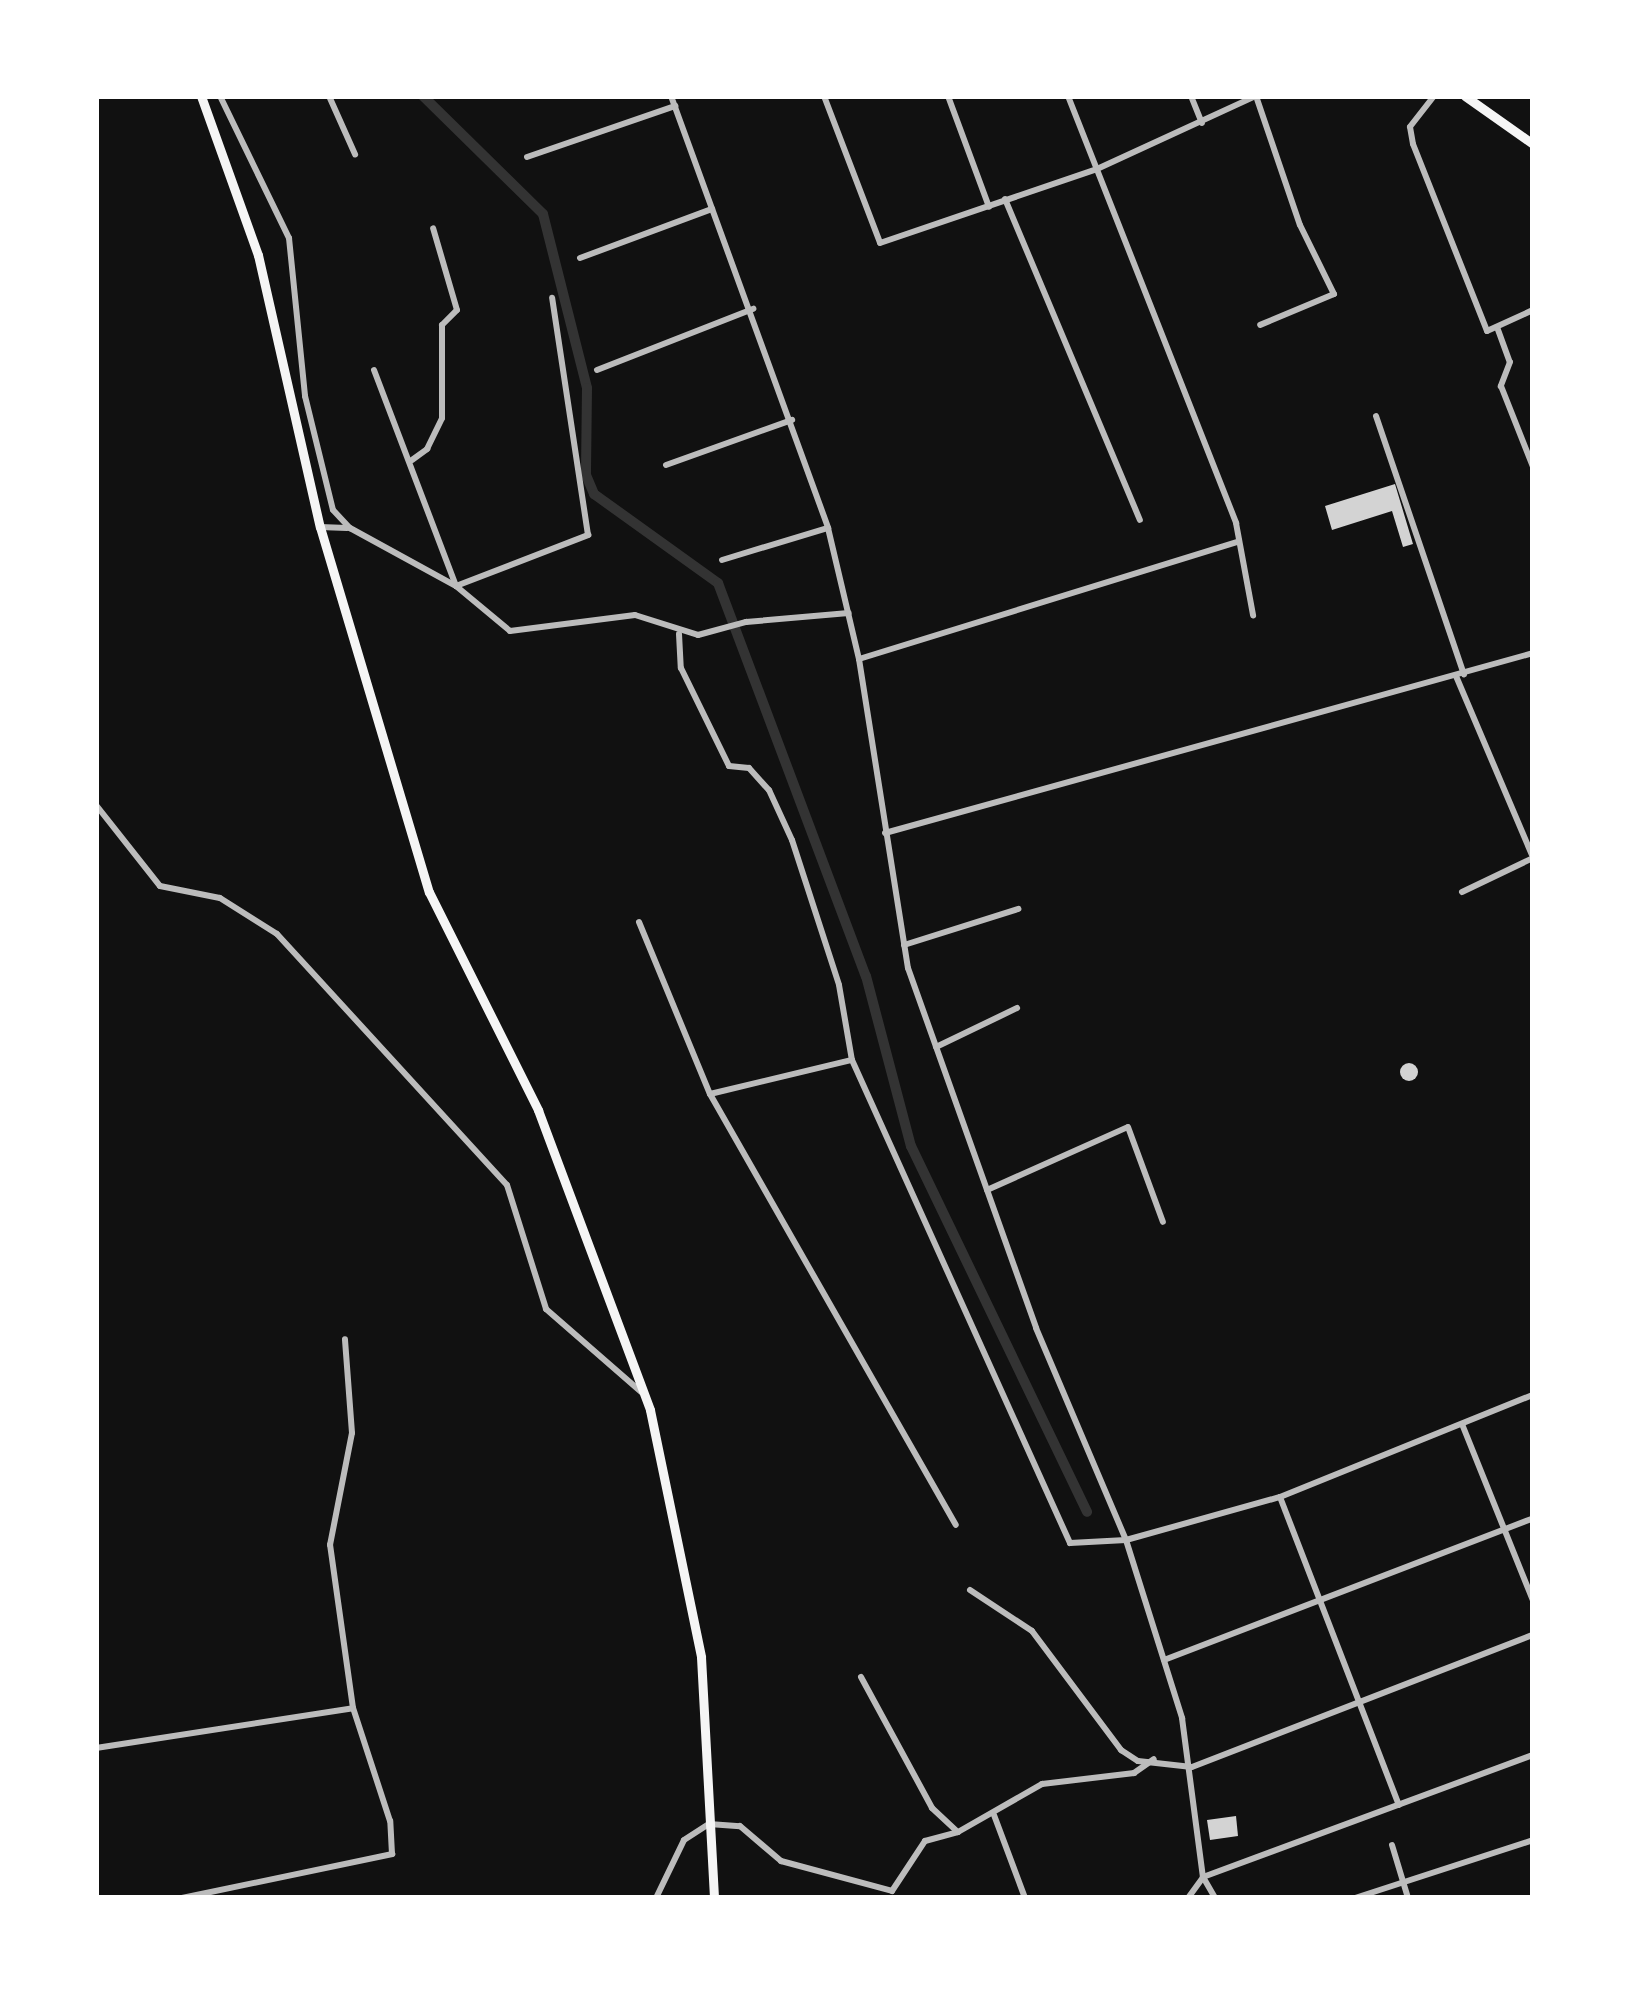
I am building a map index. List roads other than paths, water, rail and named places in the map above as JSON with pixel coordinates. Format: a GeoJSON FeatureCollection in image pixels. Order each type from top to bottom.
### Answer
{"type":"FeatureCollection","features":[{"type":"Feature","properties":{"kind":"main road"},"geometry":{"type":"LineString","coordinates":[[201,96],[258,255],[320,526],[429,892],[538,1111],[644,1394],[701,1657],[715,1898]]}},
{"type":"Feature","properties":{"kind":"main road"},"geometry":{"type":"LineString","coordinates":[[1465,96],[1533,144]]}},
{"type":"Feature","properties":{"kind":"street"},"geometry":{"type":"LineString","coordinates":[[220,96],[289,238],[305,396],[333,510],[350,528],[456,586],[495,622],[525,635],[634,615],[679,634],[716,632],[746,622],[849,613]]}},
{"type":"Feature","properties":{"kind":"street"},"geometry":{"type":"LineString","coordinates":[[329,96],[355,154]]}},
{"type":"Feature","properties":{"kind":"street"},"geometry":{"type":"LineString","coordinates":[[671,96],[753,309],[827,528],[859,659],[904,945],[987,1190],[1126,1540],[1192,1767],[1203,1876],[1215,1898]]}},
{"type":"Feature","properties":{"kind":"street"},"geometry":{"type":"LineString","coordinates":[[824,96],[880,243],[1097,169],[1256,96],[1334,294],[1260,325]]}},
{"type":"Feature","properties":{"kind":"street"},"geometry":{"type":"LineString","coordinates":[[948,96],[989,207]]}},
{"type":"Feature","properties":{"kind":"street"},"geometry":{"type":"LineString","coordinates":[[1068,96],[1238,542],[1253,615]]}},
{"type":"Feature","properties":{"kind":"street"},"geometry":{"type":"LineString","coordinates":[[1191,96],[1202,123]]}},
{"type":"Feature","properties":{"kind":"street"},"geometry":{"type":"LineString","coordinates":[[1434,96],[1410,127],[1487,331],[1533,310]]}},
{"type":"Feature","properties":{"kind":"street"},"geometry":{"type":"LineString","coordinates":[[527,157],[675,106]]}},
{"type":"Feature","properties":{"kind":"street"},"geometry":{"type":"LineString","coordinates":[[1005,199],[1140,520]]}},
{"type":"Feature","properties":{"kind":"street"},"geometry":{"type":"LineString","coordinates":[[580,259],[712,209]]}},
{"type":"Feature","properties":{"kind":"street"},"geometry":{"type":"LineString","coordinates":[[412,460],[428,449],[442,418],[442,326],[457,310],[433,228]]}},
{"type":"Feature","properties":{"kind":"street"},"geometry":{"type":"LineString","coordinates":[[456,586],[588,535],[552,298]]}},
{"type":"Feature","properties":{"kind":"street"},"geometry":{"type":"LineString","coordinates":[[597,370],[753,309]]}},
{"type":"Feature","properties":{"kind":"street"},"geometry":{"type":"LineString","coordinates":[[1497,327],[1510,362],[1501,386],[1533,467]]}},
{"type":"Feature","properties":{"kind":"street"},"geometry":{"type":"LineString","coordinates":[[374,370],[456,586]]}},
{"type":"Feature","properties":{"kind":"street"},"geometry":{"type":"LineString","coordinates":[[1376,416],[1460,675],[1533,858],[1462,892]]}},
{"type":"Feature","properties":{"kind":"street"},"geometry":{"type":"LineString","coordinates":[[666,465],[792,420]]}},
{"type":"Feature","properties":{"kind":"street"},"geometry":{"type":"LineString","coordinates":[[320,526],[350,528]]}},
{"type":"Feature","properties":{"kind":"street"},"geometry":{"type":"LineString","coordinates":[[722,560],[827,528]]}},
{"type":"Feature","properties":{"kind":"street"},"geometry":{"type":"LineString","coordinates":[[859,659],[1238,542]]}},
{"type":"Feature","properties":{"kind":"street"},"geometry":{"type":"LineString","coordinates":[[679,634],[681,668],[729,766],[749,768],[769,790],[792,840],[838,985],[852,1060],[1070,1543],[1126,1540],[1280,1497],[1533,1395]]}},
{"type":"Feature","properties":{"kind":"street"},"geometry":{"type":"LineString","coordinates":[[885,833],[1533,653]]}},
{"type":"Feature","properties":{"kind":"street"},"geometry":{"type":"LineString","coordinates":[[96,805],[160,886],[220,898],[277,934],[507,1185],[546,1309],[644,1394]]}},
{"type":"Feature","properties":{"kind":"street"},"geometry":{"type":"LineString","coordinates":[[904,945],[1018,909]]}},
{"type":"Feature","properties":{"kind":"street"},"geometry":{"type":"LineString","coordinates":[[639,922],[710,1094],[956,1526]]}},
{"type":"Feature","properties":{"kind":"street"},"geometry":{"type":"LineString","coordinates":[[936,1047],[1018,1008]]}},
{"type":"Feature","properties":{"kind":"street"},"geometry":{"type":"LineString","coordinates":[[710,1094],[852,1060]]}},
{"type":"Feature","properties":{"kind":"street"},"geometry":{"type":"LineString","coordinates":[[987,1190],[1128,1127],[1163,1222]]}},
{"type":"Feature","properties":{"kind":"street"},"geometry":{"type":"LineString","coordinates":[[182,1898],[392,1854],[390,1821],[353,1708],[330,1544],[352,1432],[345,1339]]}},
{"type":"Feature","properties":{"kind":"street"},"geometry":{"type":"LineString","coordinates":[[1462,1424],[1533,1601]]}},
{"type":"Feature","properties":{"kind":"street"},"geometry":{"type":"LineString","coordinates":[[1280,1497],[1399,1804]]}},
{"type":"Feature","properties":{"kind":"street"},"geometry":{"type":"LineString","coordinates":[[1164,1660],[1533,1518]]}},
{"type":"Feature","properties":{"kind":"street"},"geometry":{"type":"LineString","coordinates":[[970,1590],[1032,1631],[1121,1750],[1138,1761],[1155,1758],[1192,1767],[1533,1635]]}},
{"type":"Feature","properties":{"kind":"street"},"geometry":{"type":"LineString","coordinates":[[861,1677],[932,1808],[958,1832]]}},
{"type":"Feature","properties":{"kind":"street"},"geometry":{"type":"LineString","coordinates":[[96,1748],[353,1708]]}},
{"type":"Feature","properties":{"kind":"street"},"geometry":{"type":"LineString","coordinates":[[1188,1898],[1203,1876],[1533,1755]]}},
{"type":"Feature","properties":{"kind":"street"},"geometry":{"type":"LineString","coordinates":[[656,1898],[684,1840],[709,1824],[740,1826],[782,1861],[892,1891],[925,1841],[994,1815],[1042,1784],[1134,1773],[1155,1758]]}},
{"type":"Feature","properties":{"kind":"street"},"geometry":{"type":"LineString","coordinates":[[994,1815],[1024,1898]]}},
{"type":"Feature","properties":{"kind":"street"},"geometry":{"type":"LineString","coordinates":[[1355,1898],[1405,1886],[1468,1855],[1533,1840]]}},
{"type":"Feature","properties":{"kind":"street"},"geometry":{"type":"LineString","coordinates":[[1392,1845],[1408,1898]]}},
{"type":"Feature","properties":{"kind":"waterway"},"geometry":{"type":"LineString","coordinates":[[423,96],[543,214],[587,388],[586,475],[594,494],[718,583],[866,976],[911,1146],[1087,1512]]}}]}
